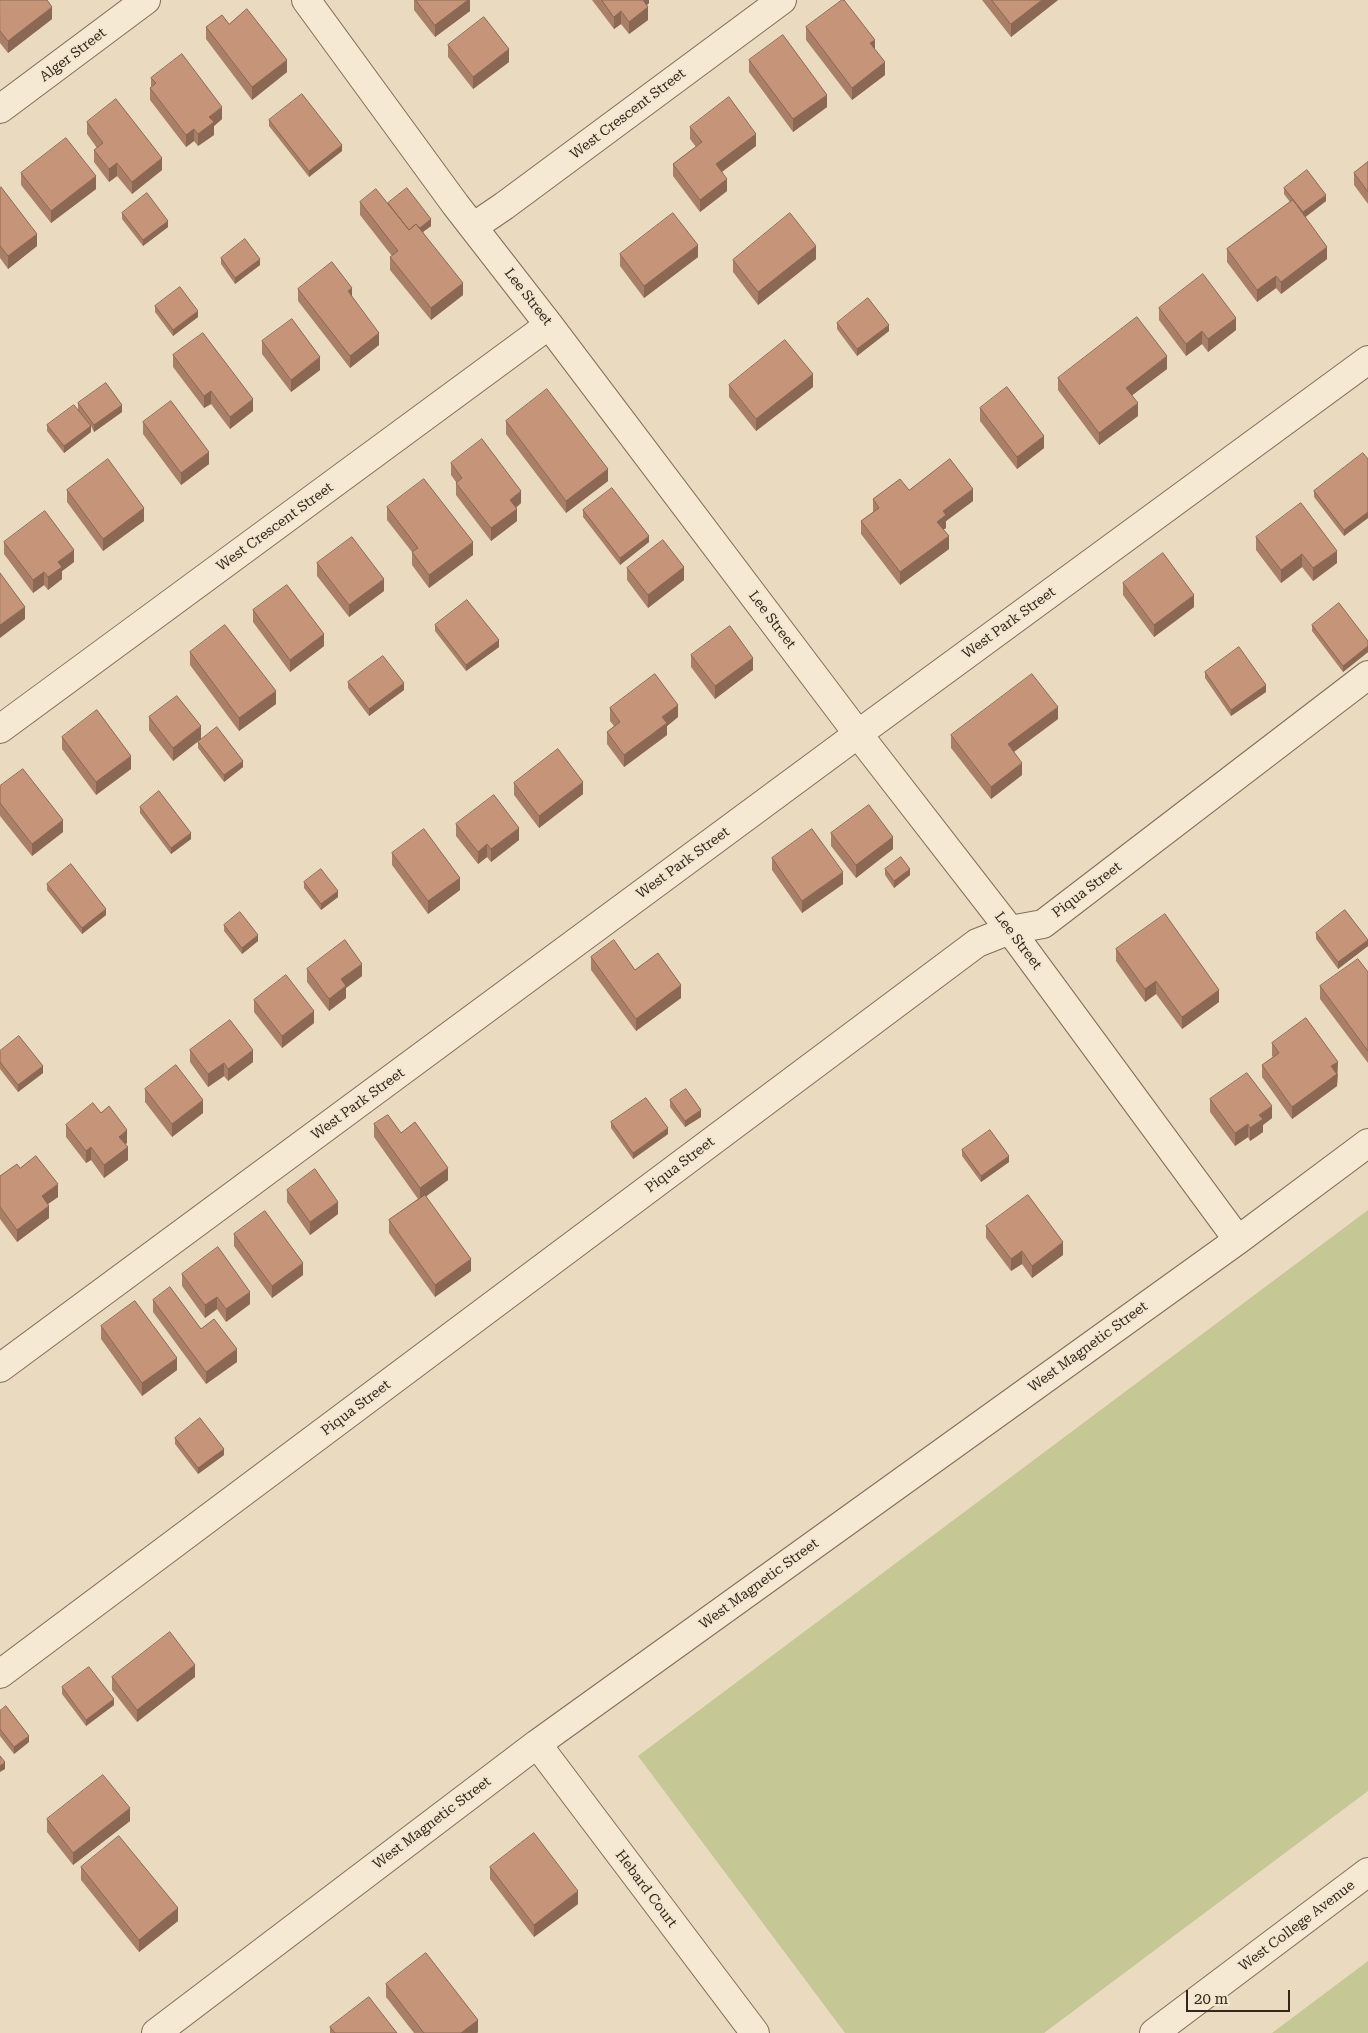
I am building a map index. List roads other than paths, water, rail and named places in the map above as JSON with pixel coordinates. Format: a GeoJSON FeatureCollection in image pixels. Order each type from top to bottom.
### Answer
{"type":"FeatureCollection","features":[{"type":"Feature","properties":{"kind":"street","name":"Alger Street"},"geometry":{"type":"LineString","coordinates":[[0,109],[146,0]]}},
{"type":"Feature","properties":{"kind":"street","name":"Lee Street"},"geometry":{"type":"LineString","coordinates":[[306,0],[473,227],[549,324],[858,734],[1010,930],[1238,1240]]}},
{"type":"Feature","properties":{"kind":"street","name":"West Crescent Street"},"geometry":{"type":"LineString","coordinates":[[473,227],[782,0]]}},
{"type":"Feature","properties":{"kind":"street","name":"West Crescent Street"},"geometry":{"type":"LineString","coordinates":[[0,729],[549,324]]}},
{"type":"Feature","properties":{"kind":"street","name":"West Park Street"},"geometry":{"type":"LineString","coordinates":[[0,1368],[1368,360]]}},
{"type":"Feature","properties":{"kind":"street","name":"Piqua Street"},"geometry":{"type":"LineString","coordinates":[[0,1674],[977,943],[1010,930],[1043,924],[1368,675]]}},
{"type":"Feature","properties":{"kind":"street","name":"West Magnetic Street"},"geometry":{"type":"LineString","coordinates":[[156,2033],[537,1744],[1238,1240],[1368,1143]]}},
{"type":"Feature","properties":{"kind":"street","name":"Hebard Court"},"geometry":{"type":"LineString","coordinates":[[537,1744],[755,2033]]}},
{"type":"Feature","properties":{"kind":"street","name":"West College Avenue"},"geometry":{"type":"LineString","coordinates":[[1154,2033],[1368,1872]]}}]}
